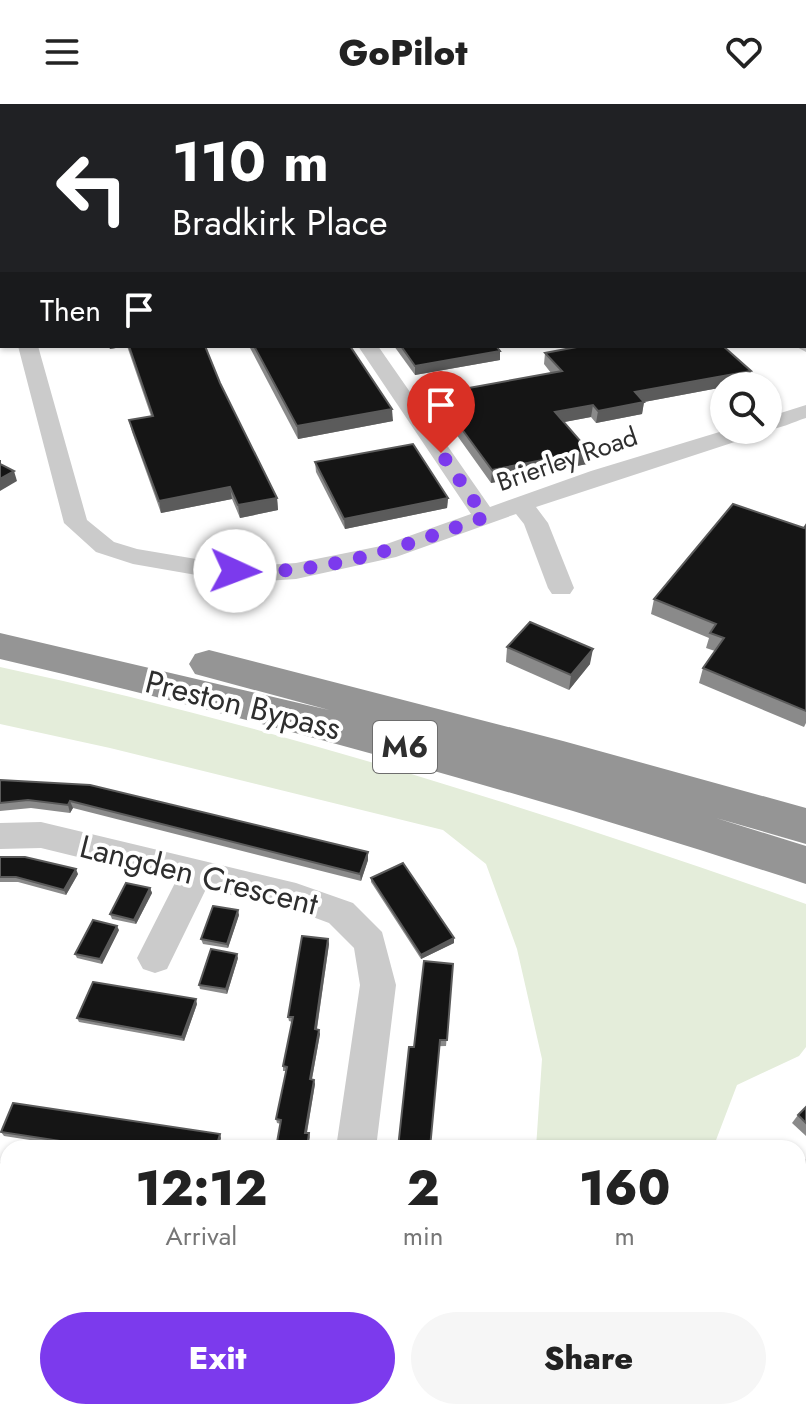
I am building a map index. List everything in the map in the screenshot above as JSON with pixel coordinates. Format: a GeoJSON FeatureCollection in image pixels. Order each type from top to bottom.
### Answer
{"type":"FeatureCollection","features":[{"type":"Feature","properties":{"kind":"highway","name":"Preston Bypass"},"geometry":{"type":"LineString","coordinates":[[0,617],[331,694],[806,826]]}},
{"type":"Feature","properties":{"kind":"highway","name":"Preston Bypass"},"geometry":{"type":"LineString","coordinates":[[0,646],[181,688],[424,751],[605,802],[806,865]]}},
{"type":"Feature","properties":{"kind":"street","name":"Brierley Road"},"geometry":{"type":"LineString","coordinates":[[29,348],[76,523],[105,547],[133,556],[202,568],[266,573],[296,571],[387,552],[599,476],[710,442]]}},
{"type":"Feature","properties":{"kind":"street"},"geometry":{"type":"LineString","coordinates":[[369,348],[485,517]]}},
{"type":"Feature","properties":{"kind":"street"},"geometry":{"type":"LineString","coordinates":[[782,419],[806,411]]}},
{"type":"Feature","properties":{"kind":"street"},"geometry":{"type":"LineString","coordinates":[[522,505],[536,523],[561,588]]}},
{"type":"Feature","properties":{"kind":"street","name":"Langden Crescent"},"geometry":{"type":"LineString","coordinates":[[0,836],[41,835],[296,897],[341,913],[370,942],[378,985],[357,1140]]}},
{"type":"Feature","properties":{"kind":"street"},"geometry":{"type":"LineString","coordinates":[[155,958],[197,873]]}},
{"type":"Feature","properties":{"kind":"green space"},"geometry":{"type":"Polygon","coordinates":[[[0,667],[306,743],[607,836],[806,904],[806,1047],[799,1056],[737,1085],[716,1140],[537,1140],[542,1059],[517,949],[486,864],[443,830],[0,724],[0,667]]]}},
{"type":"Feature","properties":{"kind":"building"},"geometry":{"type":"Polygon","coordinates":[[[130,348],[206,348],[277,498],[238,505],[230,487],[159,501],[129,420],[153,416],[130,348]]]}},
{"type":"Feature","properties":{"kind":"building"},"geometry":{"type":"Polygon","coordinates":[[[255,348],[351,348],[392,409],[297,426],[255,348]]]}},
{"type":"Feature","properties":{"kind":"building"},"geometry":{"type":"Polygon","coordinates":[[[402,348],[498,348],[500,351],[415,366],[402,348]]]}},
{"type":"Feature","properties":{"kind":"building"},"geometry":{"type":"Polygon","coordinates":[[[571,348],[725,348],[751,371],[710,372],[710,378],[635,392],[644,402],[598,411],[593,405],[555,412],[589,451],[492,470],[436,394],[562,371],[545,353],[571,348]]]}},
{"type":"Feature","properties":{"kind":"building"},"geometry":{"type":"Polygon","coordinates":[[[413,444],[448,498],[344,519],[315,462],[413,444]]]}},
{"type":"Feature","properties":{"kind":"building"},"geometry":{"type":"Polygon","coordinates":[[[0,464],[14,471],[0,479],[0,464]]]}},
{"type":"Feature","properties":{"kind":"building"},"geometry":{"type":"Polygon","coordinates":[[[733,504],[804,528],[806,525],[806,711],[703,668],[724,638],[710,633],[716,624],[654,599],[733,504]]]}},
{"type":"Feature","properties":{"kind":"building"},"geometry":{"type":"Polygon","coordinates":[[[530,622],[593,649],[571,675],[507,647],[530,622]]]}},
{"type":"Feature","properties":{"kind":"building"},"geometry":{"type":"Polygon","coordinates":[[[0,780],[90,785],[368,852],[360,874],[70,801],[68,805],[28,800],[0,803],[0,780]]]}},
{"type":"Feature","properties":{"kind":"building"},"geometry":{"type":"Polygon","coordinates":[[[0,857],[25,857],[76,869],[64,890],[16,877],[0,877],[0,857]]]}},
{"type":"Feature","properties":{"kind":"building"},"geometry":{"type":"Polygon","coordinates":[[[403,863],[454,938],[421,955],[371,878],[403,863]]]}},
{"type":"Feature","properties":{"kind":"building"},"geometry":{"type":"Polygon","coordinates":[[[126,883],[150,888],[134,920],[110,914],[126,883]]]}},
{"type":"Feature","properties":{"kind":"building"},"geometry":{"type":"Polygon","coordinates":[[[213,906],[238,910],[227,944],[201,939],[213,906]]]}},
{"type":"Feature","properties":{"kind":"building"},"geometry":{"type":"Polygon","coordinates":[[[93,920],[117,926],[100,959],[75,954],[93,920]]]}},
{"type":"Feature","properties":{"kind":"building"},"geometry":{"type":"Polygon","coordinates":[[[302,936],[328,939],[315,1029],[319,1030],[310,1079],[314,1080],[305,1133],[309,1133],[308,1140],[277,1140],[281,1120],[276,1119],[293,1017],[288,1017],[302,936]]]}},
{"type":"Feature","properties":{"kind":"building"},"geometry":{"type":"Polygon","coordinates":[[[211,949],[237,954],[226,989],[199,985],[211,949]]]}},
{"type":"Feature","properties":{"kind":"building"},"geometry":{"type":"Polygon","coordinates":[[[424,961],[453,964],[447,1040],[440,1040],[431,1140],[399,1140],[409,1047],[414,1047],[424,961]]]}},
{"type":"Feature","properties":{"kind":"building"},"geometry":{"type":"Polygon","coordinates":[[[93,982],[196,999],[182,1037],[77,1018],[93,982]]]}},
{"type":"Feature","properties":{"kind":"building"},"geometry":{"type":"Polygon","coordinates":[[[13,1103],[220,1134],[218,1140],[54,1140],[1,1132],[13,1103]]]}},
{"type":"Feature","properties":{"kind":"building"},"geometry":{"type":"Polygon","coordinates":[[[806,1107],[806,1123],[798,1115],[806,1107]]]}},
{"type":"Feature","properties":{"kind":"route"},"geometry":{"type":"LineString","coordinates":[[235,571],[266,573],[329,567],[387,552],[485,517],[441,453]]}}]}
